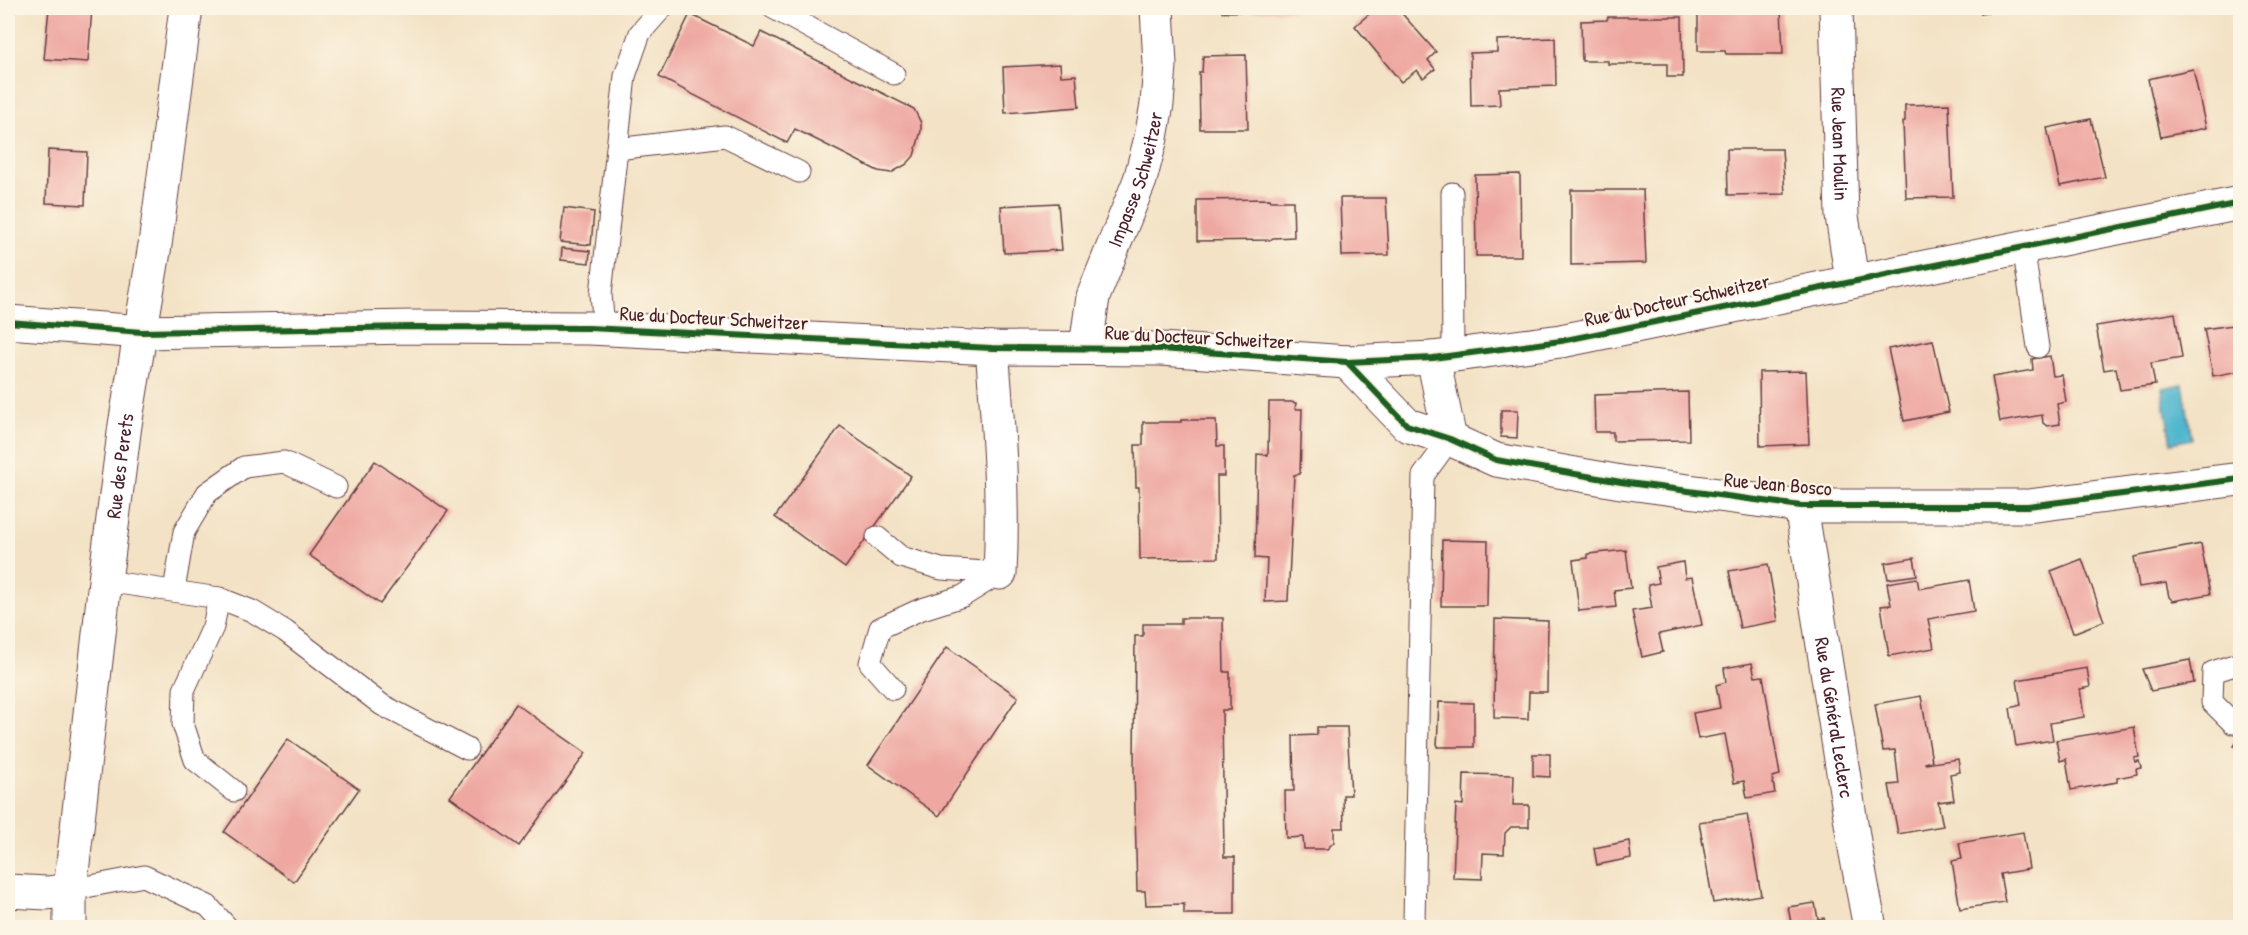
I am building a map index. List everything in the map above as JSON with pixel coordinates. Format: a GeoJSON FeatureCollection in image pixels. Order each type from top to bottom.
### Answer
{"type":"FeatureCollection","features":[{"type":"Feature","properties":{"kind":"street","name":"Rue des Perets"},"geometry":{"type":"LineString","coordinates":[[70,927],[70,890],[105,582],[186,8]]}},
{"type":"Feature","properties":{"kind":"street","name":"Impasse Schweitzer"},"geometry":{"type":"LineString","coordinates":[[1086,347],[1093,297],[1140,180],[1151,138],[1160,65],[1157,8]]}},
{"type":"Feature","properties":{"kind":"street","name":"Rue Jean Moulin"},"geometry":{"type":"LineString","coordinates":[[1836,8],[1842,216],[1852,280]]}},
{"type":"Feature","properties":{"kind":"street","name":"Rue du Docteur Schweitzer"},"geometry":{"type":"LineString","coordinates":[[8,322],[142,332],[413,327],[604,329],[992,348],[1161,349],[1347,362],[1443,357],[1561,341],[1852,280],[2241,203]]}},
{"type":"Feature","properties":{"kind":"street"},"geometry":{"type":"LineString","coordinates":[[992,348],[1000,458],[1002,528],[1000,573]]}},
{"type":"Feature","properties":{"kind":"street"},"geometry":{"type":"LineString","coordinates":[[1443,357],[1450,439]]}},
{"type":"Feature","properties":{"kind":"street","name":"Rue Jean Bosco"},"geometry":{"type":"LineString","coordinates":[[1347,362],[1407,425],[1450,439],[1496,460],[1621,482],[1801,506],[2028,506],[2241,479]]}},
{"type":"Feature","properties":{"kind":"street","name":"Rue du Général Leclerc"},"geometry":{"type":"LineString","coordinates":[[1801,506],[1855,848],[1870,927]]}},
{"type":"Feature","properties":{"kind":"street"},"geometry":{"type":"LineString","coordinates":[[8,891],[47,893],[70,890]]}},
{"type":"Feature","properties":{"kind":"lane"},"geometry":{"type":"LineString","coordinates":[[604,329],[601,294],[625,76],[640,33],[662,8]]}},
{"type":"Feature","properties":{"kind":"lane"},"geometry":{"type":"LineString","coordinates":[[773,8],[894,74]]}},
{"type":"Feature","properties":{"kind":"lane"},"geometry":{"type":"LineString","coordinates":[[617,148],[725,136],[799,172]]}},
{"type":"Feature","properties":{"kind":"lane"},"geometry":{"type":"LineString","coordinates":[[1443,357],[1452,193]]}},
{"type":"Feature","properties":{"kind":"lane"},"geometry":{"type":"LineString","coordinates":[[2023,246],[2038,347]]}},
{"type":"Feature","properties":{"kind":"lane"},"geometry":{"type":"LineString","coordinates":[[1414,921],[1423,476],[1450,439]]}},
{"type":"Feature","properties":{"kind":"lane"},"geometry":{"type":"LineString","coordinates":[[174,590],[184,532],[207,493],[244,467],[284,462],[336,486]]}},
{"type":"Feature","properties":{"kind":"lane"},"geometry":{"type":"LineString","coordinates":[[877,537],[901,556],[941,569],[1000,573]]}},
{"type":"Feature","properties":{"kind":"lane"},"geometry":{"type":"LineString","coordinates":[[892,689],[870,663],[880,628],[919,610],[963,596],[1000,573]]}},
{"type":"Feature","properties":{"kind":"lane"},"geometry":{"type":"LineString","coordinates":[[105,582],[219,597],[252,611],[285,631],[382,705],[467,749]]}},
{"type":"Feature","properties":{"kind":"lane"},"geometry":{"type":"LineString","coordinates":[[219,597],[213,627],[184,690],[183,724],[195,760],[234,791]]}},
{"type":"Feature","properties":{"kind":"lane"},"geometry":{"type":"LineString","coordinates":[[2233,723],[2212,702],[2214,672],[2241,663]]}},
{"type":"Feature","properties":{"kind":"lane"},"geometry":{"type":"LineString","coordinates":[[70,890],[144,876],[208,906],[228,927]]}},
{"type":"Feature","properties":{"kind":"water"},"geometry":{"type":"Polygon","coordinates":[[[2183,384],[2192,439],[2171,443],[2162,388],[2183,384]]]}},
{"type":"Feature","properties":{"kind":"building"},"geometry":{"type":"Polygon","coordinates":[[[49,8],[92,8],[88,62],[44,59],[49,8]]]}},
{"type":"Feature","properties":{"kind":"building"},"geometry":{"type":"Polygon","coordinates":[[[1223,8],[1300,8],[1300,10],[1222,12],[1223,8]]]}},
{"type":"Feature","properties":{"kind":"building"},"geometry":{"type":"Polygon","coordinates":[[[1376,8],[1397,8],[1436,52],[1428,60],[1435,69],[1423,78],[1417,70],[1401,82],[1355,26],[1376,8]]]}},
{"type":"Feature","properties":{"kind":"building"},"geometry":{"type":"Polygon","coordinates":[[[1724,8],[1781,8],[1783,54],[1726,54],[1725,51],[1698,51],[1698,12],[1724,12],[1724,8]]]}},
{"type":"Feature","properties":{"kind":"building"},"geometry":{"type":"Polygon","coordinates":[[[1980,8],[2007,8],[1981,14],[1980,8]]]}},
{"type":"Feature","properties":{"kind":"building"},"geometry":{"type":"Polygon","coordinates":[[[2038,8],[2065,8],[2039,14],[2038,8]]]}},
{"type":"Feature","properties":{"kind":"building"},"geometry":{"type":"Polygon","coordinates":[[[690,14],[754,46],[761,32],[914,109],[921,123],[921,131],[914,156],[907,164],[891,173],[878,171],[795,129],[787,143],[659,77],[690,14]]]}},
{"type":"Feature","properties":{"kind":"building"},"geometry":{"type":"Polygon","coordinates":[[[1608,17],[1682,17],[1683,77],[1667,77],[1667,64],[1608,64],[1608,61],[1582,61],[1581,21],[1607,20],[1608,17]]]}},
{"type":"Feature","properties":{"kind":"building"},"geometry":{"type":"Polygon","coordinates":[[[1555,38],[1556,86],[1499,88],[1500,105],[1471,106],[1470,53],[1497,52],[1497,40],[1555,38]]]}},
{"type":"Feature","properties":{"kind":"building"},"geometry":{"type":"Polygon","coordinates":[[[1246,55],[1248,129],[1200,129],[1199,72],[1202,72],[1203,56],[1246,55]]]}},
{"type":"Feature","properties":{"kind":"building"},"geometry":{"type":"Polygon","coordinates":[[[1060,64],[1061,76],[1076,75],[1079,107],[1005,113],[1003,67],[1060,64]]]}},
{"type":"Feature","properties":{"kind":"building"},"geometry":{"type":"Polygon","coordinates":[[[2193,69],[2206,128],[2161,137],[2148,79],[2193,69]]]}},
{"type":"Feature","properties":{"kind":"building"},"geometry":{"type":"Polygon","coordinates":[[[1949,104],[1953,197],[1906,198],[1903,122],[1905,121],[1905,105],[1949,104]]]}},
{"type":"Feature","properties":{"kind":"building"},"geometry":{"type":"Polygon","coordinates":[[[2091,119],[2105,177],[2060,186],[2047,128],[2091,119]]]}},
{"type":"Feature","properties":{"kind":"building"},"geometry":{"type":"Polygon","coordinates":[[[1727,149],[1782,149],[1785,194],[1728,195],[1727,149]]]}},
{"type":"Feature","properties":{"kind":"building"},"geometry":{"type":"Polygon","coordinates":[[[48,150],[87,152],[85,205],[46,203],[48,150]]]}},
{"type":"Feature","properties":{"kind":"building"},"geometry":{"type":"Polygon","coordinates":[[[1520,174],[1521,256],[1476,256],[1475,175],[1520,174]]]}},
{"type":"Feature","properties":{"kind":"building"},"geometry":{"type":"Polygon","coordinates":[[[1571,190],[1643,190],[1646,263],[1571,265],[1571,190]]]}},
{"type":"Feature","properties":{"kind":"building"},"geometry":{"type":"Polygon","coordinates":[[[1340,198],[1386,198],[1389,255],[1342,256],[1340,198]]]}},
{"type":"Feature","properties":{"kind":"building"},"geometry":{"type":"Polygon","coordinates":[[[1270,199],[1271,201],[1293,201],[1294,237],[1270,240],[1197,241],[1197,200],[1270,199]]]}},
{"type":"Feature","properties":{"kind":"building"},"geometry":{"type":"Polygon","coordinates":[[[1058,203],[1062,250],[1004,253],[1001,206],[1058,203]]]}},
{"type":"Feature","properties":{"kind":"building"},"geometry":{"type":"Polygon","coordinates":[[[564,208],[594,212],[591,245],[560,242],[564,208]]]}},
{"type":"Feature","properties":{"kind":"building"},"geometry":{"type":"Polygon","coordinates":[[[562,248],[590,251],[589,263],[561,260],[562,248]]]}},
{"type":"Feature","properties":{"kind":"building"},"geometry":{"type":"Polygon","coordinates":[[[2175,313],[2182,358],[2151,363],[2155,385],[2120,390],[2116,368],[2104,370],[2096,326],[2175,313]]]}},
{"type":"Feature","properties":{"kind":"building"},"geometry":{"type":"Polygon","coordinates":[[[2240,324],[2240,371],[2213,376],[2204,329],[2240,324]]]}},
{"type":"Feature","properties":{"kind":"building"},"geometry":{"type":"Polygon","coordinates":[[[1933,340],[1949,412],[1904,421],[1888,349],[1933,340]]]}},
{"type":"Feature","properties":{"kind":"building"},"geometry":{"type":"Polygon","coordinates":[[[2050,356],[2053,376],[2062,375],[2066,402],[2057,404],[2060,424],[2047,426],[2043,423],[2042,415],[2000,422],[1992,377],[2033,370],[2032,359],[2050,356]]]}},
{"type":"Feature","properties":{"kind":"building"},"geometry":{"type":"Polygon","coordinates":[[[1806,371],[1809,444],[1760,446],[1759,372],[1806,371]]]}},
{"type":"Feature","properties":{"kind":"building"},"geometry":{"type":"Polygon","coordinates":[[[1688,392],[1689,440],[1613,441],[1613,432],[1595,432],[1594,395],[1688,392]]]}},
{"type":"Feature","properties":{"kind":"building"},"geometry":{"type":"Polygon","coordinates":[[[1269,402],[1296,403],[1295,409],[1302,409],[1300,474],[1294,475],[1288,601],[1265,602],[1267,559],[1255,558],[1257,454],[1268,455],[1269,402]]]}},
{"type":"Feature","properties":{"kind":"building"},"geometry":{"type":"Polygon","coordinates":[[[1501,410],[1518,410],[1517,438],[1501,437],[1501,410]]]}},
{"type":"Feature","properties":{"kind":"building"},"geometry":{"type":"Polygon","coordinates":[[[1181,420],[1216,420],[1217,446],[1224,446],[1224,476],[1217,476],[1218,558],[1140,559],[1139,487],[1136,487],[1135,445],[1143,445],[1143,422],[1181,422],[1181,420]]]}},
{"type":"Feature","properties":{"kind":"building"},"geometry":{"type":"Polygon","coordinates":[[[840,426],[911,476],[845,568],[775,517],[840,426]]]}},
{"type":"Feature","properties":{"kind":"building"},"geometry":{"type":"Polygon","coordinates":[[[375,461],[448,511],[380,604],[309,555],[375,461]]]}},
{"type":"Feature","properties":{"kind":"building"},"geometry":{"type":"Polygon","coordinates":[[[1442,540],[1488,541],[1487,606],[1441,606],[1442,540]]]}},
{"type":"Feature","properties":{"kind":"building"},"geometry":{"type":"Polygon","coordinates":[[[2201,544],[2210,594],[2173,601],[2169,597],[2166,583],[2139,587],[2134,557],[2201,544]]]}},
{"type":"Feature","properties":{"kind":"building"},"geometry":{"type":"Polygon","coordinates":[[[1626,550],[1631,588],[1614,590],[1616,607],[1579,611],[1573,560],[1588,558],[1588,554],[1626,550]]]}},
{"type":"Feature","properties":{"kind":"building"},"geometry":{"type":"Polygon","coordinates":[[[1914,558],[1917,575],[1888,579],[1885,563],[1914,558]]]}},
{"type":"Feature","properties":{"kind":"building"},"geometry":{"type":"Polygon","coordinates":[[[2082,559],[2104,621],[2073,633],[2051,571],[2082,559]]]}},
{"type":"Feature","properties":{"kind":"building"},"geometry":{"type":"Polygon","coordinates":[[[1683,562],[1685,578],[1692,577],[1702,625],[1659,634],[1663,652],[1642,657],[1632,611],[1652,608],[1648,585],[1659,583],[1656,567],[1683,562]]]}},
{"type":"Feature","properties":{"kind":"building"},"geometry":{"type":"Polygon","coordinates":[[[1768,564],[1778,621],[1740,628],[1729,571],[1768,564]]]}},
{"type":"Feature","properties":{"kind":"building"},"geometry":{"type":"Polygon","coordinates":[[[1917,578],[1919,589],[1969,580],[1974,611],[1928,619],[1934,648],[1889,656],[1881,606],[1891,605],[1887,583],[1917,578]]]}},
{"type":"Feature","properties":{"kind":"building"},"geometry":{"type":"Polygon","coordinates":[[[1181,618],[1223,618],[1224,672],[1230,672],[1230,710],[1222,710],[1224,857],[1235,857],[1235,914],[1184,914],[1184,904],[1146,905],[1145,891],[1137,891],[1134,769],[1135,636],[1143,636],[1143,624],[1181,624],[1181,618]]]}},
{"type":"Feature","properties":{"kind":"building"},"geometry":{"type":"Polygon","coordinates":[[[1495,619],[1548,621],[1547,692],[1529,692],[1528,719],[1494,718],[1495,619]]]}},
{"type":"Feature","properties":{"kind":"building"},"geometry":{"type":"Polygon","coordinates":[[[947,647],[1018,697],[939,816],[868,765],[947,647]]]}},
{"type":"Feature","properties":{"kind":"building"},"geometry":{"type":"Polygon","coordinates":[[[2190,660],[2194,683],[2151,691],[2142,669],[2190,660]]]}},
{"type":"Feature","properties":{"kind":"building"},"geometry":{"type":"Polygon","coordinates":[[[1752,663],[1755,677],[1763,676],[1780,775],[1772,777],[1775,793],[1747,798],[1744,781],[1734,783],[1725,734],[1698,739],[1693,713],[1720,708],[1716,685],[1726,682],[1724,668],[1752,663]]]}},
{"type":"Feature","properties":{"kind":"building"},"geometry":{"type":"Polygon","coordinates":[[[2087,668],[2090,687],[2080,689],[2084,717],[2050,723],[2053,740],[2016,746],[2010,708],[2021,705],[2017,680],[2087,668]]]}},
{"type":"Feature","properties":{"kind":"building"},"geometry":{"type":"Polygon","coordinates":[[[1921,696],[1932,761],[1925,763],[1958,759],[1960,772],[1950,774],[1954,800],[1938,802],[1943,826],[1898,834],[1889,785],[1899,784],[1895,750],[1883,751],[1875,704],[1921,696]]]}},
{"type":"Feature","properties":{"kind":"building"},"geometry":{"type":"Polygon","coordinates":[[[1439,702],[1474,703],[1474,747],[1437,747],[1439,702]]]}},
{"type":"Feature","properties":{"kind":"building"},"geometry":{"type":"Polygon","coordinates":[[[516,704],[586,753],[519,846],[450,797],[516,704]]]}},
{"type":"Feature","properties":{"kind":"building"},"geometry":{"type":"Polygon","coordinates":[[[1317,727],[1347,727],[1351,795],[1343,795],[1344,828],[1334,828],[1334,842],[1327,849],[1304,849],[1303,837],[1286,838],[1285,791],[1294,791],[1293,736],[1317,735],[1317,727]]]}},
{"type":"Feature","properties":{"kind":"building"},"geometry":{"type":"Polygon","coordinates":[[[2134,727],[2139,757],[2134,758],[2135,762],[2139,761],[2141,768],[2136,769],[2137,774],[2117,778],[2117,782],[2071,790],[2066,759],[2060,761],[2056,740],[2134,727]]]}},
{"type":"Feature","properties":{"kind":"building"},"geometry":{"type":"Polygon","coordinates":[[[2240,737],[2240,751],[2234,746],[2240,737]]]}},
{"type":"Feature","properties":{"kind":"building"},"geometry":{"type":"Polygon","coordinates":[[[288,739],[359,789],[294,882],[224,832],[288,739]]]}},
{"type":"Feature","properties":{"kind":"building"},"geometry":{"type":"Polygon","coordinates":[[[1533,754],[1550,754],[1550,777],[1533,776],[1533,754]]]}},
{"type":"Feature","properties":{"kind":"building"},"geometry":{"type":"Polygon","coordinates":[[[1464,774],[1514,775],[1513,805],[1529,805],[1529,827],[1511,827],[1505,833],[1504,854],[1483,853],[1482,879],[1453,878],[1456,804],[1463,805],[1464,774]]]}},
{"type":"Feature","properties":{"kind":"building"},"geometry":{"type":"Polygon","coordinates":[[[1747,814],[1761,895],[1713,903],[1699,822],[1747,814]]]}},
{"type":"Feature","properties":{"kind":"building"},"geometry":{"type":"Polygon","coordinates":[[[2023,832],[2029,869],[2000,874],[2005,902],[1960,909],[1952,861],[1962,859],[1959,843],[2023,832]]]}},
{"type":"Feature","properties":{"kind":"building"},"geometry":{"type":"Polygon","coordinates":[[[1629,841],[1631,858],[1597,865],[1594,848],[1629,841]]]}},
{"type":"Feature","properties":{"kind":"building"},"geometry":{"type":"Polygon","coordinates":[[[1815,903],[1818,919],[1824,918],[1826,927],[1780,927],[1780,925],[1791,923],[1788,907],[1815,903]]]}},
{"type":"Feature","properties":{"kind":"cycle path"},"geometry":{"type":"LineString","coordinates":[[8,322],[142,332],[413,327],[589,328],[992,348],[1161,349],[1347,362],[1433,358],[1561,341],[2240,203]]}},
{"type":"Feature","properties":{"kind":"cycle path"},"geometry":{"type":"LineString","coordinates":[[1347,362],[1407,425],[1450,439],[1496,460],[1621,482],[1801,506],[2028,506],[2240,479]]}}]}
